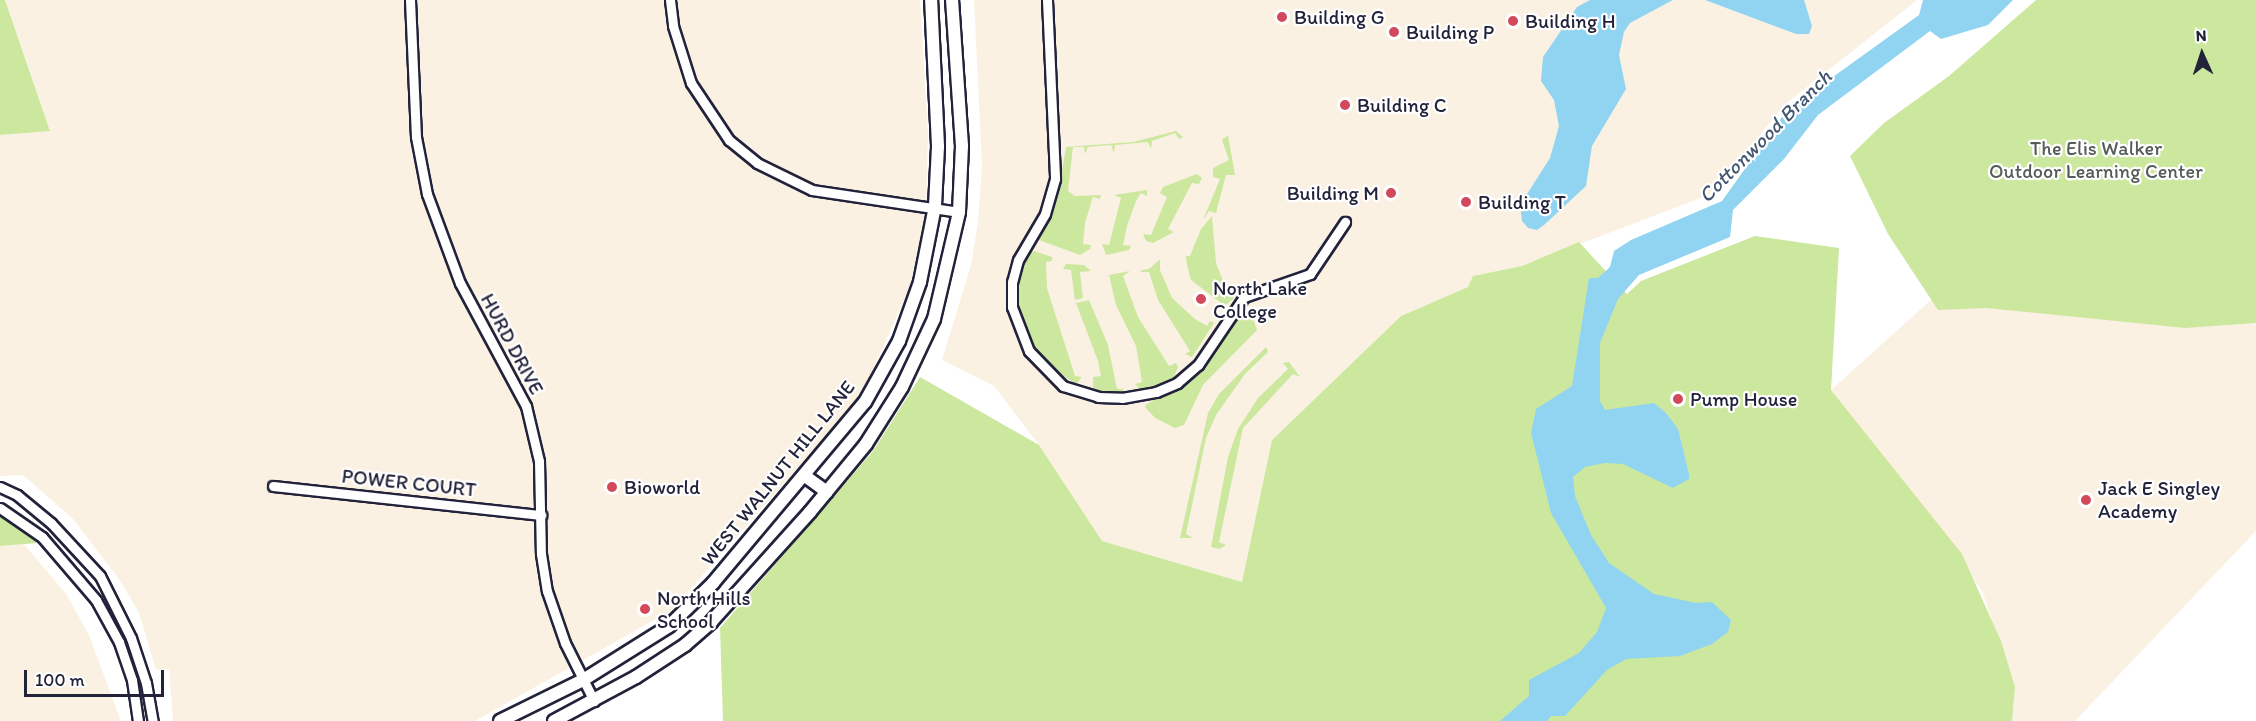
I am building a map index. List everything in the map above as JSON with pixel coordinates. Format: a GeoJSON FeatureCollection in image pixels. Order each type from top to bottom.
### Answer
{"type":"FeatureCollection","features":[{"type":"Feature","properties":{"kind":"main road","name":"WEST WALNUT HILL LANE"},"geometry":{"type":"LineString","coordinates":[[500,721],[583,680],[669,626],[713,584],[865,402],[899,341],[920,282],[935,206],[938,146],[931,0]]}},
{"type":"Feature","properties":{"kind":"main road"},"geometry":{"type":"LineString","coordinates":[[554,721],[594,701],[685,645],[753,578],[866,444],[909,373],[934,319],[959,212],[962,146],[952,0]]}},
{"type":"Feature","properties":{"kind":"main road"},"geometry":{"type":"LineString","coordinates":[[805,476],[826,492]]}},
{"type":"Feature","properties":{"kind":"street","name":"HURD DRIVE"},"geometry":{"type":"LineString","coordinates":[[410,0],[416,137],[427,194],[460,283],[526,406],[539,461],[547,591],[583,680],[594,701]]}},
{"type":"Feature","properties":{"kind":"street"},"geometry":{"type":"LineString","coordinates":[[670,0],[673,26],[691,83],[729,140],[755,161],[812,190],[935,206],[959,212]]}},
{"type":"Feature","properties":{"kind":"street"},"geometry":{"type":"LineString","coordinates":[[1047,0],[1054,179],[1045,214],[1018,260],[1012,282],[1012,308],[1029,351],[1063,386],[1098,397],[1122,398],[1156,392],[1177,382],[1198,365],[1244,297],[1310,274],[1345,222]]}},
{"type":"Feature","properties":{"kind":"street"},"geometry":{"type":"LineString","coordinates":[[0,486],[17,495],[77,548],[100,576],[127,626],[146,683],[153,721]]}},
{"type":"Feature","properties":{"kind":"street","name":"POWER COURT"},"geometry":{"type":"LineString","coordinates":[[273,486],[541,515]]}},
{"type":"Feature","properties":{"kind":"street"},"geometry":{"type":"LineString","coordinates":[[0,508],[42,537],[73,570],[114,633],[132,680],[138,721]]}},
{"type":"Feature","properties":{"kind":"street"},"geometry":{"type":"LineString","coordinates":[[114,633],[127,626]]}},
{"type":"Feature","properties":{"kind":"shaded area"},"geometry":{"type":"Polygon","coordinates":[[[5,0],[920,0],[928,133],[926,212],[909,289],[867,383],[839,427],[809,455],[672,610],[475,721],[173,721],[169,669],[156,670],[139,613],[121,582],[73,519],[23,475],[0,476],[0,135],[50,130],[5,0]]]}},
{"type":"Feature","properties":{"kind":"shaded area","name":"North Lake College"},"geometry":{"type":"Polygon","coordinates":[[[974,0],[1917,0],[1783,106],[1714,193],[1522,266],[1474,276],[1468,287],[1401,316],[1272,440],[1242,582],[1102,541],[1039,445],[994,386],[942,360],[971,265],[978,222],[982,167],[974,0]]]}},
{"type":"Feature","properties":{"kind":"shaded area","name":"Jack E Singley Academy"},"geometry":{"type":"Polygon","coordinates":[[[1933,298],[2256,312],[2256,531],[2075,721],[2012,721],[2015,687],[1982,591],[1831,390],[1933,298]]]}},
{"type":"Feature","properties":{"kind":"shaded area"},"geometry":{"type":"Polygon","coordinates":[[[24,544],[67,595],[89,635],[121,721],[0,721],[0,546],[24,544]]]}},
{"type":"Feature","properties":{"kind":"green space"},"geometry":{"type":"Polygon","coordinates":[[[0,0],[5,0],[50,131],[0,135],[0,0]]]}},
{"type":"Feature","properties":{"kind":"green space","name":"The Elis Walker Outdoor Learning Center"},"geometry":{"type":"Polygon","coordinates":[[[2036,0],[2256,0],[2256,323],[2185,328],[1986,308],[1938,310],[1888,234],[1850,156],[1884,123],[1949,76],[2036,0]]]}},
{"type":"Feature","properties":{"kind":"green space"},"geometry":{"type":"Polygon","coordinates":[[[1176,131],[1183,137],[1179,139],[1175,133],[1152,141],[1151,149],[1148,142],[1115,145],[1114,153],[1111,145],[1088,147],[1085,154],[1084,147],[1073,147],[1068,191],[1075,196],[1101,195],[1100,199],[1093,197],[1085,223],[1083,244],[1091,245],[1090,249],[1080,255],[1039,240],[1039,229],[1059,188],[1066,147],[1133,142],[1176,131]]]}},
{"type":"Feature","properties":{"kind":"green space"},"geometry":{"type":"Polygon","coordinates":[[[1228,135],[1235,175],[1226,175],[1216,213],[1209,211],[1203,220],[1220,179],[1213,177],[1213,168],[1229,160],[1222,140],[1228,135]]]}},
{"type":"Feature","properties":{"kind":"green space"},"geometry":{"type":"Polygon","coordinates":[[[1197,174],[1202,178],[1199,184],[1192,183],[1168,229],[1174,232],[1153,243],[1146,241],[1143,234],[1151,235],[1167,197],[1160,193],[1163,187],[1197,174]]]}},
{"type":"Feature","properties":{"kind":"green space"},"geometry":{"type":"Polygon","coordinates":[[[1147,190],[1147,196],[1141,193],[1136,201],[1127,226],[1123,245],[1131,246],[1129,250],[1106,255],[1102,244],[1109,245],[1121,198],[1114,195],[1147,190]]]}},
{"type":"Feature","properties":{"kind":"green space"},"geometry":{"type":"Polygon","coordinates":[[[1212,216],[1216,263],[1227,291],[1235,288],[1236,291],[1233,299],[1221,309],[1218,308],[1220,302],[1191,280],[1186,256],[1190,256],[1201,229],[1212,216]]]}},
{"type":"Feature","properties":{"kind":"green space"},"geometry":{"type":"Polygon","coordinates":[[[1755,236],[1839,248],[1831,390],[1962,554],[2001,641],[2015,687],[2012,721],[723,721],[720,628],[873,451],[920,377],[1039,445],[1102,541],[1242,582],[1272,440],[1401,316],[1468,287],[1473,276],[1522,266],[1579,242],[1627,294],[1641,281],[1755,236]]]}},
{"type":"Feature","properties":{"kind":"green space"},"geometry":{"type":"Polygon","coordinates":[[[1034,251],[1052,257],[1052,261],[1046,262],[1047,288],[1075,376],[1082,377],[1076,384],[1041,361],[1018,309],[1019,275],[1024,256],[1034,251]]]}},
{"type":"Feature","properties":{"kind":"green space"},"geometry":{"type":"Polygon","coordinates":[[[1167,257],[1160,260],[1160,270],[1172,298],[1195,319],[1207,326],[1210,321],[1214,323],[1192,357],[1185,354],[1190,351],[1158,300],[1149,272],[1141,272],[1141,270],[1149,269],[1159,260],[1167,257]]]}},
{"type":"Feature","properties":{"kind":"green space"},"geometry":{"type":"Polygon","coordinates":[[[1066,264],[1084,265],[1091,271],[1080,272],[1083,298],[1075,300],[1071,270],[1063,269],[1066,264]]]}},
{"type":"Feature","properties":{"kind":"green space"},"geometry":{"type":"Polygon","coordinates":[[[1130,271],[1123,276],[1138,317],[1169,366],[1176,363],[1178,367],[1174,377],[1142,391],[1135,384],[1142,382],[1136,346],[1116,305],[1109,275],[1130,271]]]}},
{"type":"Feature","properties":{"kind":"green space"},"geometry":{"type":"Polygon","coordinates":[[[1089,300],[1108,345],[1117,389],[1124,389],[1118,395],[1098,393],[1093,387],[1093,377],[1101,376],[1098,361],[1076,303],[1089,300]]]}},
{"type":"Feature","properties":{"kind":"green space"},"geometry":{"type":"Polygon","coordinates":[[[1243,311],[1251,313],[1257,330],[1203,385],[1184,425],[1175,428],[1155,418],[1145,407],[1147,404],[1193,378],[1243,311]]]}},
{"type":"Feature","properties":{"kind":"green space"},"geometry":{"type":"Polygon","coordinates":[[[1266,347],[1268,352],[1245,374],[1216,415],[1206,438],[1186,534],[1193,538],[1180,538],[1208,413],[1219,394],[1266,347]]]}},
{"type":"Feature","properties":{"kind":"green space"},"geometry":{"type":"Polygon","coordinates":[[[1289,362],[1300,377],[1293,374],[1243,428],[1219,542],[1226,545],[1220,549],[1211,547],[1228,457],[1238,429],[1258,398],[1288,369],[1283,363],[1289,362]]]}},
{"type":"Feature","properties":{"kind":"green space"},"geometry":{"type":"Polygon","coordinates":[[[0,514],[26,531],[37,543],[0,546],[0,514]]]}},
{"type":"Feature","properties":{"kind":"water"},"geometry":{"type":"Polygon","coordinates":[[[1590,0],[1673,0],[1630,23],[1624,32],[1619,55],[1626,89],[1592,146],[1586,186],[1544,225],[1537,230],[1528,228],[1522,221],[1520,205],[1550,158],[1559,126],[1554,100],[1541,81],[1543,57],[1577,7],[1590,0]]]}},
{"type":"Feature","properties":{"kind":"water"},"geometry":{"type":"Polygon","coordinates":[[[1705,0],[1804,0],[1812,26],[1809,34],[1796,34],[1705,0]]]}},
{"type":"Feature","properties":{"kind":"water"},"geometry":{"type":"Polygon","coordinates":[[[1923,0],[2013,0],[1988,25],[1941,39],[1930,31],[1818,115],[1784,159],[1733,210],[1730,237],[1639,275],[1618,299],[1600,343],[1600,401],[1605,410],[1654,403],[1666,413],[1678,429],[1689,479],[1673,488],[1623,464],[1605,463],[1585,467],[1573,477],[1575,496],[1591,535],[1609,563],[1654,594],[1696,603],[1712,602],[1731,620],[1728,632],[1712,644],[1680,656],[1626,659],[1607,670],[1565,716],[1551,716],[1547,721],[1500,721],[1529,696],[1529,680],[1579,653],[1597,632],[1606,608],[1551,513],[1531,433],[1536,409],[1572,386],[1589,278],[1598,278],[1610,267],[1614,251],[1631,240],[1722,201],[1787,110],[1919,15],[1923,0]]]}},
{"type":"Feature","properties":{"kind":"place","name":"Building G"},"geometry":{"type":"Point","coordinates":[1282,17]}},
{"type":"Feature","properties":{"kind":"place","name":"Building H"},"geometry":{"type":"Point","coordinates":[1513,21]}},
{"type":"Feature","properties":{"kind":"place","name":"Building P"},"geometry":{"type":"Point","coordinates":[1394,32]}},
{"type":"Feature","properties":{"kind":"place","name":"Building C"},"geometry":{"type":"Point","coordinates":[1345,105]}},
{"type":"Feature","properties":{"kind":"place","name":"Building M"},"geometry":{"type":"Point","coordinates":[1391,193]}},
{"type":"Feature","properties":{"kind":"place","name":"Building T"},"geometry":{"type":"Point","coordinates":[1466,202]}},
{"type":"Feature","properties":{"kind":"place","name":"North Lake College"},"geometry":{"type":"Point","coordinates":[1201,299]}},
{"type":"Feature","properties":{"kind":"place","name":"Pump House"},"geometry":{"type":"Point","coordinates":[1678,399]}},
{"type":"Feature","properties":{"kind":"place","name":"Bioworld"},"geometry":{"type":"Point","coordinates":[612,487]}},
{"type":"Feature","properties":{"kind":"place","name":"Jack E Singley Academy"},"geometry":{"type":"Point","coordinates":[2086,500]}},
{"type":"Feature","properties":{"kind":"place","name":"North Hills School"},"geometry":{"type":"Point","coordinates":[645,609]}},
{"type":"Feature","properties":{"kind":"water label","name":"Cottonwood Branch"},"geometry":{"type":"Point","coordinates":[1765,136]}}]}
